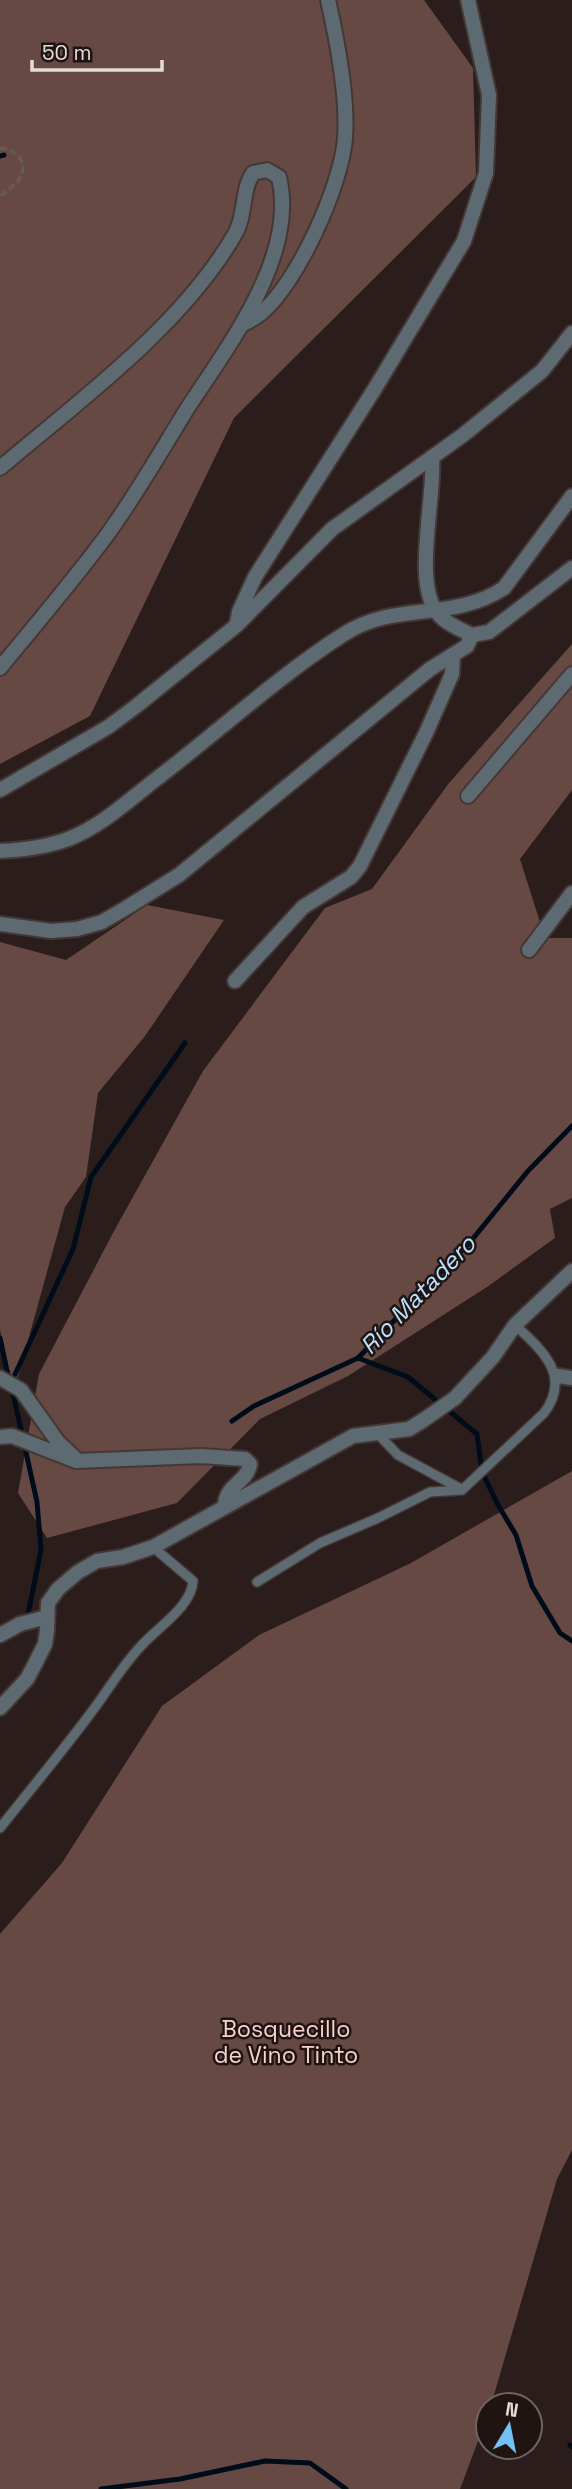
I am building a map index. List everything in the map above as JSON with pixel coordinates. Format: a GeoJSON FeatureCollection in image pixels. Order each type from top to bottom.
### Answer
{"type":"FeatureCollection","features":[{"type":"Feature","properties":{"kind":"street"},"geometry":{"type":"LineString","coordinates":[[241,325],[261,313],[298,265],[314,236],[340,168],[346,125],[337,42],[328,0]]}},
{"type":"Feature","properties":{"kind":"street"},"geometry":{"type":"LineString","coordinates":[[237,625],[239,612],[255,577],[374,390],[464,241],[486,173],[489,95],[468,0]]}},
{"type":"Feature","properties":{"kind":"street"},"geometry":{"type":"LineString","coordinates":[[0,468],[142,347],[205,279],[237,232],[249,179],[253,173],[267,170],[279,177],[283,203],[277,243],[264,281],[241,325],[107,534],[0,668]]}},
{"type":"Feature","properties":{"kind":"street"},"geometry":{"type":"LineString","coordinates":[[0,790],[108,727],[237,625],[332,529],[432,457],[542,371],[572,333]]}},
{"type":"Feature","properties":{"kind":"street"},"geometry":{"type":"LineString","coordinates":[[432,457],[426,573],[435,611],[441,618],[472,635],[489,632],[572,568]]}},
{"type":"Feature","properties":{"kind":"street"},"geometry":{"type":"LineString","coordinates":[[0,851],[70,839],[95,825],[210,738],[257,698],[343,634],[364,622],[385,615],[435,611],[477,603],[504,588],[572,496]]}},
{"type":"Feature","properties":{"kind":"street"},"geometry":{"type":"LineString","coordinates":[[0,924],[51,931],[77,929],[102,922],[126,908],[179,875],[430,669],[467,646],[472,635]]}},
{"type":"Feature","properties":{"kind":"street"},"geometry":{"type":"LineString","coordinates":[[235,981],[303,907],[351,877],[360,866],[447,686],[452,674],[453,655]]}},
{"type":"Feature","properties":{"kind":"street"},"geometry":{"type":"LineString","coordinates":[[468,796],[572,674]]}},
{"type":"Feature","properties":{"kind":"street"},"geometry":{"type":"LineString","coordinates":[[529,950],[572,893]]}},
{"type":"Feature","properties":{"kind":"street"},"geometry":{"type":"LineString","coordinates":[[0,1708],[27,1679],[45,1644],[48,1603],[58,1589],[78,1572],[97,1561],[123,1557],[153,1547],[353,1436],[409,1429],[455,1398],[493,1357],[515,1325],[572,1271]]}},
{"type":"Feature","properties":{"kind":"street"},"geometry":{"type":"LineString","coordinates":[[0,1378],[21,1390],[58,1442],[79,1461]]}},
{"type":"Feature","properties":{"kind":"street"},"geometry":{"type":"LineString","coordinates":[[0,1437],[12,1436],[79,1461],[201,1456],[245,1459],[250,1464],[249,1472],[228,1492],[225,1506]]}},
{"type":"Feature","properties":{"kind":"street"},"geometry":{"type":"LineString","coordinates":[[0,1635],[20,1624],[47,1617]]}},
{"type":"Feature","properties":{"kind":"lane"},"geometry":{"type":"LineString","coordinates":[[257,1581],[320,1543],[379,1518],[430,1492],[462,1490],[553,1404],[565,1377],[550,1357],[515,1325]]}},
{"type":"Feature","properties":{"kind":"lane"},"geometry":{"type":"LineString","coordinates":[[376,1432],[398,1455],[462,1490]]}},
{"type":"Feature","properties":{"kind":"lane"},"geometry":{"type":"LineString","coordinates":[[0,1828],[142,1645],[191,1595],[193,1581],[153,1547]]}},
{"type":"Feature","properties":{"kind":"path"},"geometry":{"type":"LineString","coordinates":[[0,148],[19,156],[22,167],[19,179],[0,197]]}},
{"type":"Feature","properties":{"kind":"green space"},"geometry":{"type":"Polygon","coordinates":[[[0,0],[424,0],[473,68],[476,177],[234,418],[90,716],[0,764],[0,0]]]}},
{"type":"Feature","properties":{"kind":"green space"},"geometry":{"type":"Polygon","coordinates":[[[572,644],[572,790],[520,859],[545,938],[572,938],[572,1198],[550,1209],[555,1238],[487,1287],[348,1376],[260,1419],[177,1503],[47,1538],[18,1493],[39,1374],[114,1231],[203,1071],[325,908],[372,889],[449,783],[572,644]]]}},
{"type":"Feature","properties":{"kind":"green space"},"geometry":{"type":"Polygon","coordinates":[[[147,905],[224,920],[145,1036],[98,1093],[86,1177],[65,1207],[14,1391],[0,1330],[0,942],[66,960],[147,905]]]}},
{"type":"Feature","properties":{"kind":"green space","name":"Bosquecillo de Vino Tinto"},"geometry":{"type":"Polygon","coordinates":[[[572,1471],[572,2150],[557,2179],[495,2391],[474,2391],[474,2452],[460,2489],[0,2489],[0,1934],[62,1863],[162,1706],[259,1635],[411,1563],[572,1471]]]}},
{"type":"Feature","properties":{"kind":"waterway"},"geometry":{"type":"LineString","coordinates":[[0,156],[4,155]]}},
{"type":"Feature","properties":{"kind":"waterway"},"geometry":{"type":"LineString","coordinates":[[11,1383],[73,1249],[91,1177],[185,1043]]}},
{"type":"Feature","properties":{"kind":"waterway","name":"Río Matadero"},"geometry":{"type":"LineString","coordinates":[[232,1421],[254,1406],[358,1358],[471,1241],[528,1171],[572,1126]]}},
{"type":"Feature","properties":{"kind":"waterway"},"geometry":{"type":"LineString","coordinates":[[0,1338],[9,1380]]}},
{"type":"Feature","properties":{"kind":"waterway"},"geometry":{"type":"LineString","coordinates":[[358,1358],[408,1377],[477,1434],[482,1472],[516,1535],[532,1586],[560,1633],[572,1641]]}},
{"type":"Feature","properties":{"kind":"waterway"},"geometry":{"type":"LineString","coordinates":[[12,1389],[37,1502],[41,1550],[27,1619]]}},
{"type":"Feature","properties":{"kind":"waterway","name":"Río Matadero"},"geometry":{"type":"LineString","coordinates":[[101,2489],[180,2479],[265,2461],[310,2463],[346,2489]]}}]}
